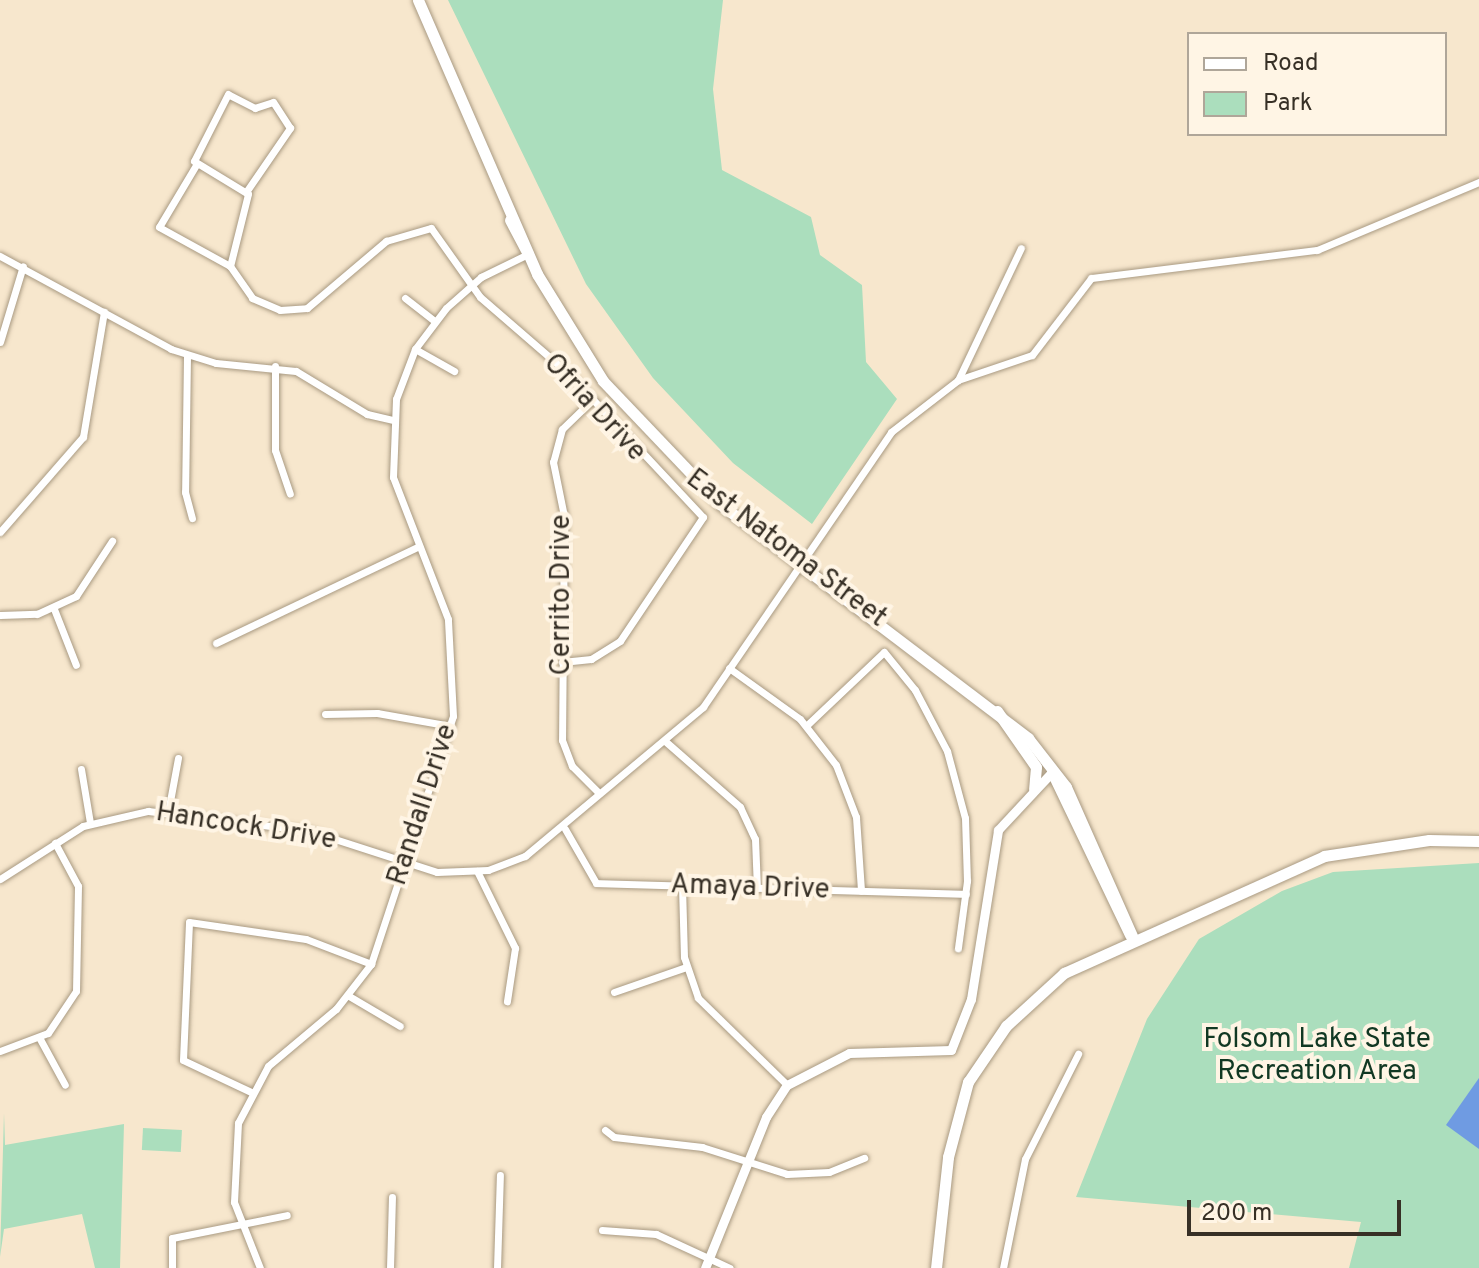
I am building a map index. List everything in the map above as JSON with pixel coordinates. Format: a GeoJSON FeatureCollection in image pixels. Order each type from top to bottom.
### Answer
{"type":"FeatureCollection","features":[{"type":"Feature","properties":{"kind":"main road","name":"East Natoma Street"},"geometry":{"type":"LineString","coordinates":[[418,0],[528,254],[584,353],[646,434],[720,504],[995,707],[1052,772],[1105,866],[1133,938]]}},
{"type":"Feature","properties":{"kind":"main road"},"geometry":{"type":"LineString","coordinates":[[995,707],[1036,767],[1034,789]]}},
{"type":"Feature","properties":{"kind":"main road"},"geometry":{"type":"LineString","coordinates":[[936,1268],[956,1118],[986,1051],[1064,973],[1133,938],[1324,856],[1416,841],[1479,841]]}},
{"type":"Feature","properties":{"kind":"street"},"geometry":{"type":"LineString","coordinates":[[228,94],[255,108],[273,102],[290,128],[246,192],[230,266],[159,227],[196,165],[195,149],[228,94]]}},
{"type":"Feature","properties":{"kind":"street"},"geometry":{"type":"LineString","coordinates":[[196,165],[246,192]]}},
{"type":"Feature","properties":{"kind":"street"},"geometry":{"type":"LineString","coordinates":[[958,380],[1032,355],[1099,274],[1317,250],[1479,182]]}},
{"type":"Feature","properties":{"kind":"street","name":"Ofria Drive"},"geometry":{"type":"LineString","coordinates":[[230,266],[258,302],[299,310],[325,300],[372,250],[426,226],[472,285],[592,400],[703,517],[620,641],[591,659],[562,662]]}},
{"type":"Feature","properties":{"kind":"street"},"geometry":{"type":"LineString","coordinates":[[958,380],[1021,248]]}},
{"type":"Feature","properties":{"kind":"street","name":"Randall Drive"},"geometry":{"type":"LineString","coordinates":[[260,1268],[239,1222],[232,1151],[251,1092],[268,1066],[349,996],[371,964],[451,726],[452,637],[393,477],[392,420],[415,349],[434,321],[472,285],[528,254]]}},
{"type":"Feature","properties":{"kind":"street"},"geometry":{"type":"LineString","coordinates":[[0,256],[187,356],[275,366],[307,374],[367,414],[392,420]]}},
{"type":"Feature","properties":{"kind":"street"},"geometry":{"type":"LineString","coordinates":[[0,342],[23,266]]}},
{"type":"Feature","properties":{"kind":"street"},"geometry":{"type":"LineString","coordinates":[[405,298],[434,321]]}},
{"type":"Feature","properties":{"kind":"street"},"geometry":{"type":"LineString","coordinates":[[0,532],[83,437],[104,312]]}},
{"type":"Feature","properties":{"kind":"street"},"geometry":{"type":"LineString","coordinates":[[415,349],[454,371]]}},
{"type":"Feature","properties":{"kind":"street"},"geometry":{"type":"LineString","coordinates":[[187,356],[185,492],[192,518]]}},
{"type":"Feature","properties":{"kind":"street"},"geometry":{"type":"LineString","coordinates":[[275,366],[275,450],[290,494]]}},
{"type":"Feature","properties":{"kind":"street","name":"Hancock Drive"},"geometry":{"type":"LineString","coordinates":[[0,879],[90,823],[168,812],[310,831],[404,866],[477,871],[525,856],[565,829],[598,792],[665,741],[703,707],[799,561],[891,432],[958,380]]}},
{"type":"Feature","properties":{"kind":"street","name":"Cerrito Drive"},"geometry":{"type":"LineString","coordinates":[[592,400],[566,423],[554,455],[564,509],[563,747],[598,792]]}},
{"type":"Feature","properties":{"kind":"street"},"geometry":{"type":"LineString","coordinates":[[0,513],[8,522]]}},
{"type":"Feature","properties":{"kind":"street"},"geometry":{"type":"LineString","coordinates":[[0,615],[54,609],[94,579],[112,541]]}},
{"type":"Feature","properties":{"kind":"street"},"geometry":{"type":"LineString","coordinates":[[216,643],[419,546]]}},
{"type":"Feature","properties":{"kind":"street"},"geometry":{"type":"LineString","coordinates":[[54,609],[76,665]]}},
{"type":"Feature","properties":{"kind":"street"},"geometry":{"type":"LineString","coordinates":[[807,725],[884,652],[947,751],[965,818],[966,894],[958,948]]}},
{"type":"Feature","properties":{"kind":"street"},"geometry":{"type":"LineString","coordinates":[[729,668],[807,725],[853,803],[861,891]]}},
{"type":"Feature","properties":{"kind":"street"},"geometry":{"type":"LineString","coordinates":[[325,714],[377,713],[451,726]]}},
{"type":"Feature","properties":{"kind":"street"},"geometry":{"type":"LineString","coordinates":[[665,741],[746,816],[757,849],[757,888]]}},
{"type":"Feature","properties":{"kind":"street"},"geometry":{"type":"LineString","coordinates":[[168,812],[178,758]]}},
{"type":"Feature","properties":{"kind":"street"},"geometry":{"type":"LineString","coordinates":[[81,769],[90,823]]}},
{"type":"Feature","properties":{"kind":"street"},"geometry":{"type":"LineString","coordinates":[[705,1268],[749,1163],[787,1085],[849,1053],[951,1050],[971,999],[995,840],[1034,789],[1052,772]]}},
{"type":"Feature","properties":{"kind":"street","name":"Amaya Drive"},"geometry":{"type":"LineString","coordinates":[[565,829],[596,883],[966,894]]}},
{"type":"Feature","properties":{"kind":"street"},"geometry":{"type":"LineString","coordinates":[[0,1051],[40,1039],[69,1010],[78,976],[78,886],[55,843]]}},
{"type":"Feature","properties":{"kind":"street"},"geometry":{"type":"LineString","coordinates":[[477,871],[515,948],[507,1001]]}},
{"type":"Feature","properties":{"kind":"street"},"geometry":{"type":"LineString","coordinates":[[682,886],[686,967],[711,1015],[787,1085]]}},
{"type":"Feature","properties":{"kind":"street"},"geometry":{"type":"LineString","coordinates":[[251,1092],[183,1060],[189,922],[306,939],[371,964]]}},
{"type":"Feature","properties":{"kind":"street"},"geometry":{"type":"LineString","coordinates":[[614,992],[686,967]]}},
{"type":"Feature","properties":{"kind":"street"},"geometry":{"type":"LineString","coordinates":[[349,996],[400,1026]]}},
{"type":"Feature","properties":{"kind":"street"},"geometry":{"type":"LineString","coordinates":[[40,1039],[65,1085]]}},
{"type":"Feature","properties":{"kind":"street"},"geometry":{"type":"LineString","coordinates":[[1003,1268],[1025,1159],[1078,1054]]}},
{"type":"Feature","properties":{"kind":"street"},"geometry":{"type":"LineString","coordinates":[[605,1130],[805,1175],[864,1158]]}},
{"type":"Feature","properties":{"kind":"street"},"geometry":{"type":"LineString","coordinates":[[497,1268],[500,1175]]}},
{"type":"Feature","properties":{"kind":"street"},"geometry":{"type":"LineString","coordinates":[[390,1268],[392,1197]]}},
{"type":"Feature","properties":{"kind":"street"},"geometry":{"type":"LineString","coordinates":[[172,1268],[172,1238],[239,1222],[287,1215]]}},
{"type":"Feature","properties":{"kind":"street"},"geometry":{"type":"LineString","coordinates":[[602,1230],[656,1234],[730,1268]]}},
{"type":"Feature","properties":{"kind":"green space"},"geometry":{"type":"Polygon","coordinates":[[[448,0],[723,0],[713,89],[722,170],[811,217],[820,255],[862,285],[866,362],[897,399],[812,524],[733,463],[653,378],[586,284],[448,0]]]}},
{"type":"Feature","properties":{"kind":"green space","name":"Folsom Lake State Recreation Area"},"geometry":{"type":"Polygon","coordinates":[[[1479,863],[1479,1268],[1349,1268],[1361,1222],[1076,1197],[1147,1019],[1199,939],[1282,891],[1333,872],[1479,863]]]}},
{"type":"Feature","properties":{"kind":"green space"},"geometry":{"type":"Polygon","coordinates":[[[4,1113],[5,1145],[124,1124],[120,1268],[95,1268],[82,1214],[4,1229],[0,1257],[4,1113]]]}},
{"type":"Feature","properties":{"kind":"green space"},"geometry":{"type":"Polygon","coordinates":[[[143,1128],[182,1130],[181,1152],[142,1150],[143,1128]]]}},
{"type":"Feature","properties":{"kind":"water"},"geometry":{"type":"Polygon","coordinates":[[[1479,1078],[1479,1149],[1446,1125],[1479,1078]]]}}]}
